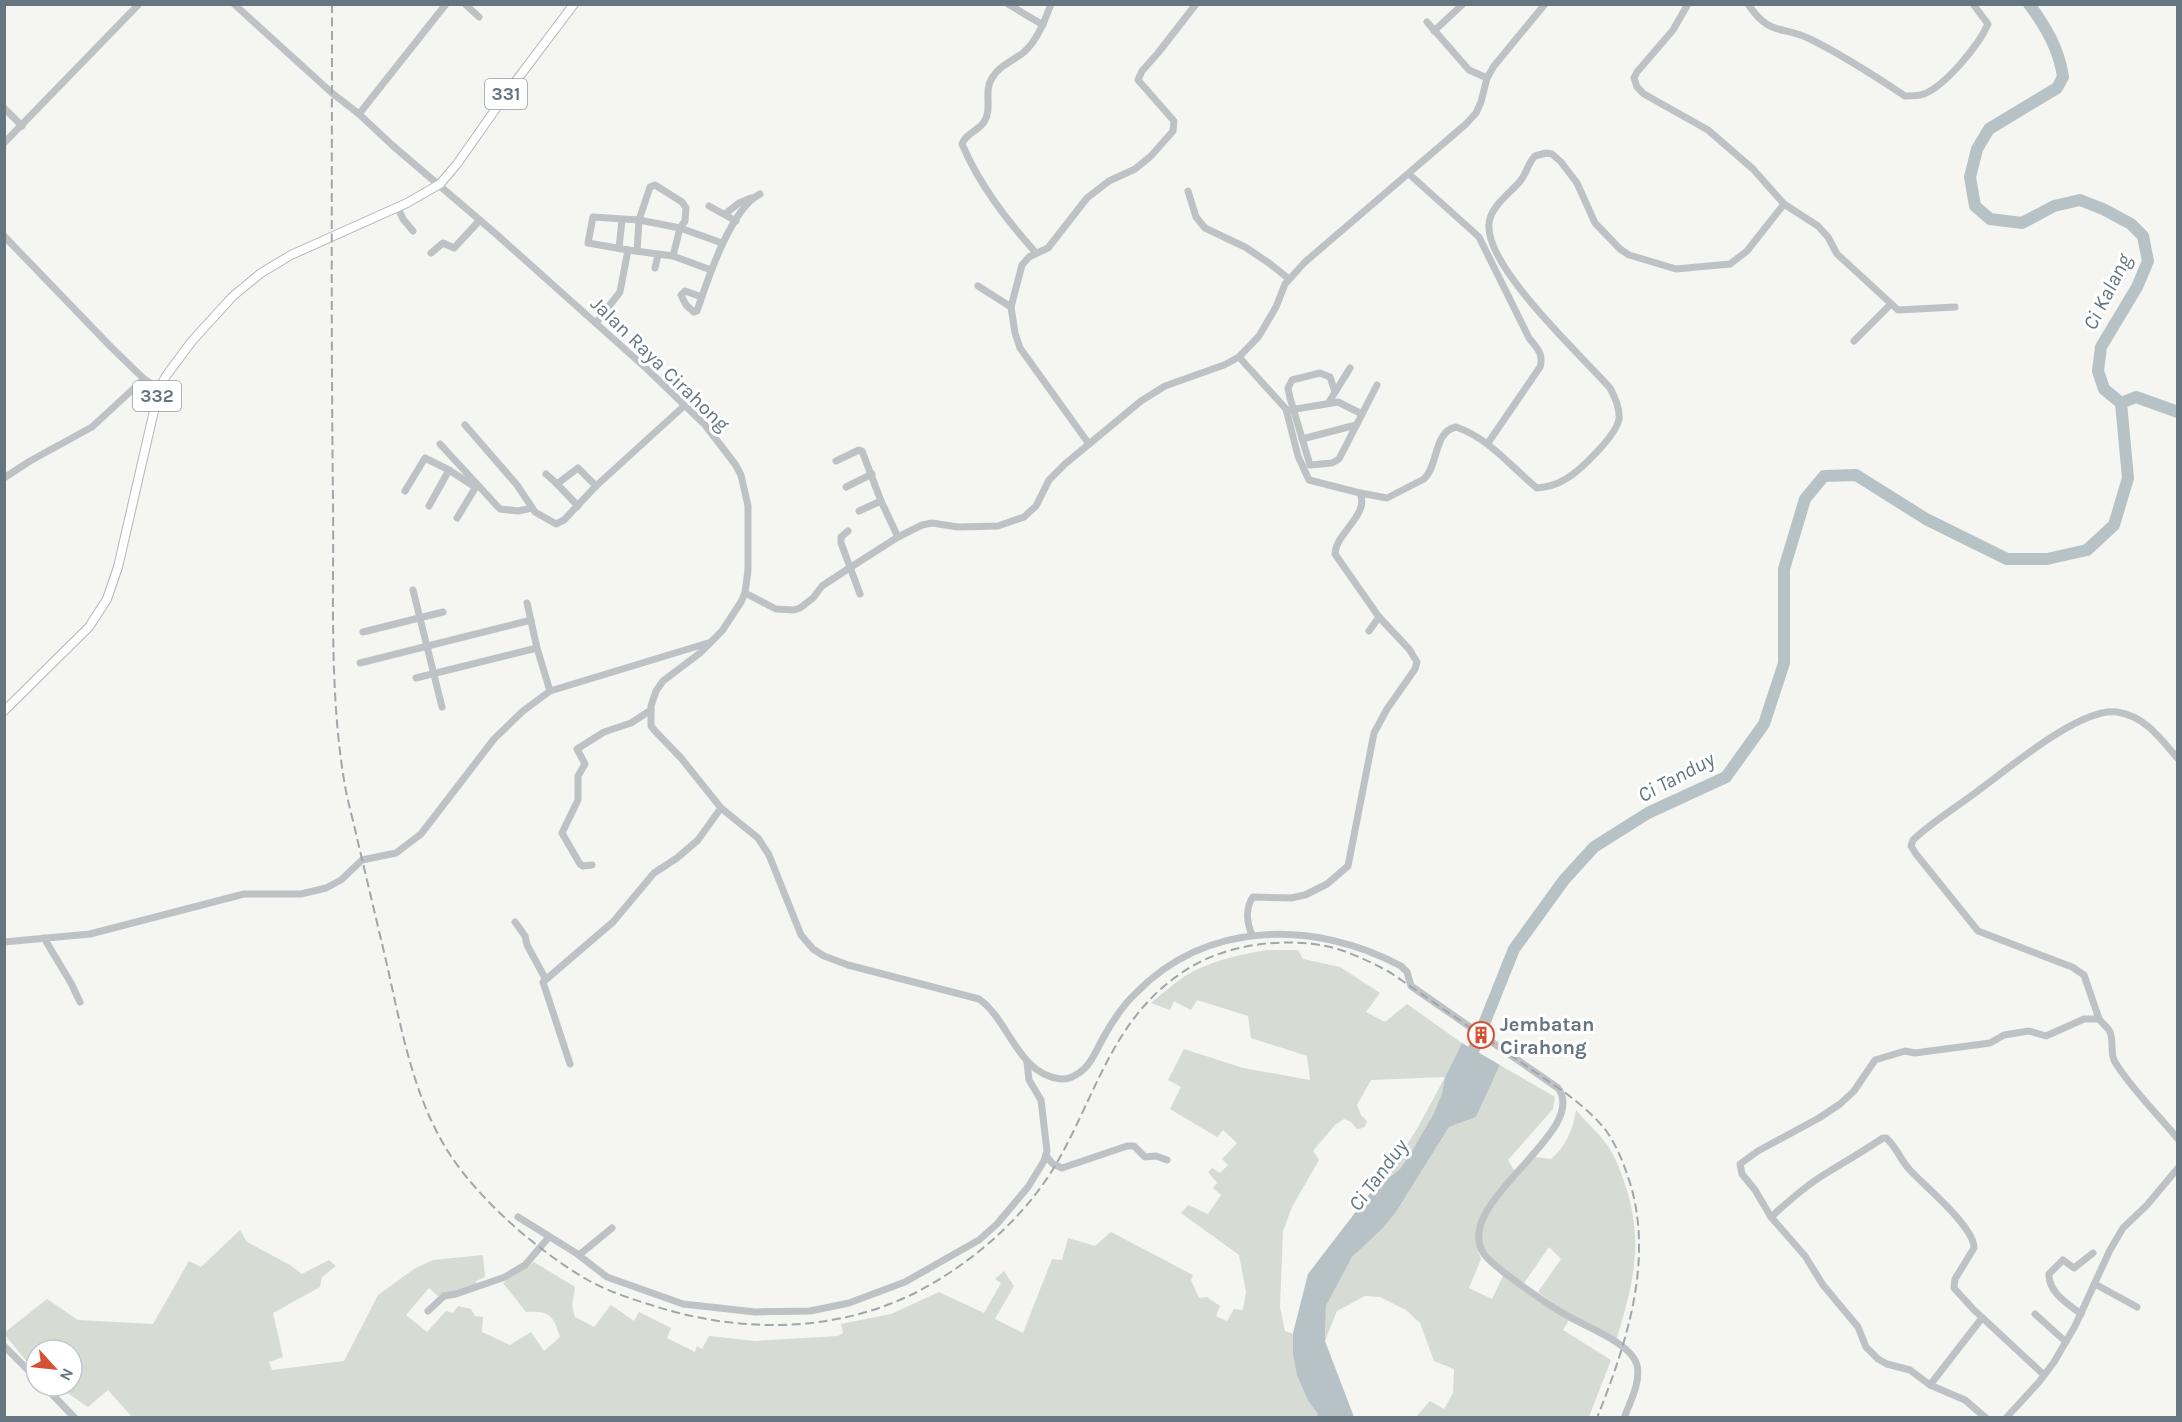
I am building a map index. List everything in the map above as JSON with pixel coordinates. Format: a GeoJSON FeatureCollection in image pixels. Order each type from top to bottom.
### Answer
{"type":"FeatureCollection","features":[{"type":"Feature","properties":{"kind":"main road","name":"331"},"geometry":{"type":"LineString","coordinates":[[440,184],[574,4]]}},
{"type":"Feature","properties":{"kind":"main road","name":"332"},"geometry":{"type":"LineString","coordinates":[[4,711],[89,627],[107,599],[118,567],[159,389],[192,341],[250,280],[291,255],[398,208],[440,184]]}},
{"type":"Feature","properties":{"kind":"street"},"geometry":{"type":"LineString","coordinates":[[4,143],[140,4]]}},
{"type":"Feature","properties":{"kind":"street","name":"Jalan Raya Cirahong"},"geometry":{"type":"LineString","coordinates":[[234,4],[323,86],[440,184],[647,369],[705,425],[741,475],[748,506],[748,570],[745,593],[722,631],[700,653],[663,681],[652,699],[651,710]]}},
{"type":"Feature","properties":{"kind":"street"},"geometry":{"type":"LineString","coordinates":[[359,114],[446,4]]}},
{"type":"Feature","properties":{"kind":"street"},"geometry":{"type":"LineString","coordinates":[[465,4],[479,17]]}},
{"type":"Feature","properties":{"kind":"street"},"geometry":{"type":"LineString","coordinates":[[1008,4],[1043,25]]}},
{"type":"Feature","properties":{"kind":"street"},"geometry":{"type":"LineString","coordinates":[[1036,253],[1004,217],[982,186],[969,163],[962,144],[965,138],[979,128],[987,116],[986,90],[992,78],[1000,67],[1026,51],[1043,25],[1051,4]]}},
{"type":"Feature","properties":{"kind":"street"},"geometry":{"type":"LineString","coordinates":[[1089,444],[1020,348],[1011,307],[1022,265],[1036,253],[1047,248],[1087,198],[1109,181],[1135,170],[1173,131],[1174,121],[1138,80],[1142,71],[1196,4]]}},
{"type":"Feature","properties":{"kind":"street"},"geometry":{"type":"LineString","coordinates":[[1434,31],[1463,4]]}},
{"type":"Feature","properties":{"kind":"street"},"geometry":{"type":"LineString","coordinates":[[745,593],[776,609],[794,610],[813,598],[822,586],[898,537],[922,525],[932,523],[958,526],[998,526],[1024,517],[1036,506],[1049,480],[1089,444],[1154,393],[1224,365],[1239,357],[1252,345],[1269,320],[1289,279],[1305,262],[1476,113],[1484,96],[1487,78],[1494,66],[1545,4]]}},
{"type":"Feature","properties":{"kind":"street"},"geometry":{"type":"LineString","coordinates":[[1688,4],[1672,30],[1634,78],[1644,94],[1708,130],[1753,169],[1784,204],[1818,226],[1828,237],[1837,254],[1898,310],[1955,307]]}},
{"type":"Feature","properties":{"kind":"street"},"geometry":{"type":"LineString","coordinates":[[1748,4],[1754,14],[1771,28],[1808,38],[1866,70],[1905,96],[1924,93],[1948,76],[1982,38],[1988,24],[1973,4]]}},
{"type":"Feature","properties":{"kind":"street"},"geometry":{"type":"LineString","coordinates":[[1427,22],[1469,70],[1487,78]]}},
{"type":"Feature","properties":{"kind":"street"},"geometry":{"type":"LineString","coordinates":[[4,108],[22,126]]}},
{"type":"Feature","properties":{"kind":"street"},"geometry":{"type":"LineString","coordinates":[[1239,357],[1286,409],[1298,456],[1309,480],[1387,498],[1424,479],[1429,474],[1440,440],[1452,427],[1463,429],[1488,443],[1538,488],[1550,486],[1566,480],[1604,445],[1612,435],[1619,417],[1618,406],[1610,388],[1524,295],[1496,251],[1491,237],[1489,224],[1493,212],[1523,177],[1532,159],[1540,153],[1556,157],[1576,180],[1595,223],[1620,249],[1629,255],[1680,270],[1730,264],[1747,251],[1784,204]]}},
{"type":"Feature","properties":{"kind":"street"},"geometry":{"type":"LineString","coordinates":[[1408,174],[1479,237],[1529,338],[1542,358],[1540,367],[1488,443]]}},
{"type":"Feature","properties":{"kind":"street"},"geometry":{"type":"LineString","coordinates":[[637,251],[639,220],[650,188],[655,185],[682,202],[686,208],[685,221],[680,228],[673,256]]}},
{"type":"Feature","properties":{"kind":"street"},"geometry":{"type":"LineString","coordinates":[[1188,191],[1196,217],[1205,228],[1253,252],[1289,279]]}},
{"type":"Feature","properties":{"kind":"street"},"geometry":{"type":"LineString","coordinates":[[702,297],[722,243],[736,221],[757,196],[725,214]]}},
{"type":"Feature","properties":{"kind":"street"},"geometry":{"type":"LineString","coordinates":[[709,206],[736,221]]}},
{"type":"Feature","properties":{"kind":"street"},"geometry":{"type":"LineString","coordinates":[[398,208],[403,219],[413,231]]}},
{"type":"Feature","properties":{"kind":"street"},"geometry":{"type":"LineString","coordinates":[[711,270],[673,256],[588,243],[593,217],[639,220],[680,228],[722,243]]}},
{"type":"Feature","properties":{"kind":"street"},"geometry":{"type":"LineString","coordinates":[[431,253],[443,243],[454,248],[480,220]]}},
{"type":"Feature","properties":{"kind":"street"},"geometry":{"type":"LineString","coordinates":[[619,249],[622,220]]}},
{"type":"Feature","properties":{"kind":"street"},"geometry":{"type":"LineString","coordinates":[[4,236],[144,379],[159,389]]}},
{"type":"Feature","properties":{"kind":"street"},"geometry":{"type":"LineString","coordinates":[[1479,237],[1491,237]]}},
{"type":"Feature","properties":{"kind":"street"},"geometry":{"type":"LineString","coordinates":[[596,323],[620,292],[628,250]]}},
{"type":"Feature","properties":{"kind":"street"},"geometry":{"type":"LineString","coordinates":[[655,268],[658,255]]}},
{"type":"Feature","properties":{"kind":"street"},"geometry":{"type":"LineString","coordinates":[[978,286],[1011,307]]}},
{"type":"Feature","properties":{"kind":"street"},"geometry":{"type":"LineString","coordinates":[[1854,341],[1891,304]]}},
{"type":"Feature","properties":{"kind":"street"},"geometry":{"type":"LineString","coordinates":[[1329,402],[1350,368],[1344,378]]}},
{"type":"Feature","properties":{"kind":"street"},"geometry":{"type":"LineString","coordinates":[[1335,392],[1330,377],[1323,374],[1292,380],[1288,388],[1309,465],[1332,463],[1342,455],[1377,385]]}},
{"type":"Feature","properties":{"kind":"street"},"geometry":{"type":"LineString","coordinates":[[4,478],[92,427],[144,379]]}},
{"type":"Feature","properties":{"kind":"street"},"geometry":{"type":"LineString","coordinates":[[1286,409],[1294,410],[1338,402],[1362,414]]}},
{"type":"Feature","properties":{"kind":"street"},"geometry":{"type":"LineString","coordinates":[[465,425],[517,485],[532,508],[556,524],[564,520],[596,486],[684,406]]}},
{"type":"Feature","properties":{"kind":"street"},"geometry":{"type":"LineString","coordinates":[[1302,439],[1356,425]]}},
{"type":"Feature","properties":{"kind":"street"},"geometry":{"type":"LineString","coordinates":[[440,444],[476,486],[505,511],[532,508]]}},
{"type":"Feature","properties":{"kind":"street"},"geometry":{"type":"LineString","coordinates":[[836,461],[861,450],[898,537]]}},
{"type":"Feature","properties":{"kind":"street"},"geometry":{"type":"LineString","coordinates":[[405,491],[425,458],[476,486]]}},
{"type":"Feature","properties":{"kind":"street"},"geometry":{"type":"LineString","coordinates":[[557,484],[578,468],[596,486]]}},
{"type":"Feature","properties":{"kind":"street"},"geometry":{"type":"LineString","coordinates":[[429,506],[449,470]]}},
{"type":"Feature","properties":{"kind":"street"},"geometry":{"type":"LineString","coordinates":[[546,474],[578,506]]}},
{"type":"Feature","properties":{"kind":"street"},"geometry":{"type":"LineString","coordinates":[[846,487],[872,474]]}},
{"type":"Feature","properties":{"kind":"street"},"geometry":{"type":"LineString","coordinates":[[457,518],[476,486]]}},
{"type":"Feature","properties":{"kind":"street"},"geometry":{"type":"LineString","coordinates":[[1252,935],[1248,923],[1249,905],[1253,897],[1285,898],[1305,895],[1327,884],[1348,866],[1374,733],[1387,709],[1417,665],[1416,659],[1379,617],[1335,554],[1342,535],[1362,506],[1363,499],[1360,493]]}},
{"type":"Feature","properties":{"kind":"street"},"geometry":{"type":"LineString","coordinates":[[859,511],[881,501]]}},
{"type":"Feature","properties":{"kind":"street"},"geometry":{"type":"LineString","coordinates":[[848,531],[841,539],[860,594]]}},
{"type":"Feature","properties":{"kind":"street"},"geometry":{"type":"LineString","coordinates":[[413,590],[442,707]]}},
{"type":"Feature","properties":{"kind":"street"},"geometry":{"type":"LineString","coordinates":[[527,603],[550,691]]}},
{"type":"Feature","properties":{"kind":"street"},"geometry":{"type":"LineString","coordinates":[[363,632],[443,612]]}},
{"type":"Feature","properties":{"kind":"street"},"geometry":{"type":"LineString","coordinates":[[1369,631],[1379,617]]}},
{"type":"Feature","properties":{"kind":"street"},"geometry":{"type":"LineString","coordinates":[[360,663],[531,620]]}},
{"type":"Feature","properties":{"kind":"street"},"geometry":{"type":"LineString","coordinates":[[4,942],[90,934],[244,894],[301,894],[326,888],[341,880],[362,860],[396,853],[421,834],[494,739],[523,711],[550,691],[709,643]]}},
{"type":"Feature","properties":{"kind":"street"},"geometry":{"type":"LineString","coordinates":[[416,678],[537,648]]}},
{"type":"Feature","properties":{"kind":"street"},"geometry":{"type":"LineString","coordinates":[[651,710],[651,726],[655,731],[681,758],[721,808],[752,832],[764,846],[801,935],[813,949],[848,965],[979,999],[988,1005],[998,1017],[1027,1062],[1036,1069],[1060,1079],[1074,1076],[1086,1067],[1116,1018],[1135,994],[1152,978],[1172,964],[1207,946],[1252,935],[1298,935],[1344,942],[1401,966],[1407,972],[1411,986],[1562,1092],[1563,1103],[1554,1128],[1489,1208],[1479,1232],[1480,1244],[1485,1255],[1514,1279],[1552,1306],[1622,1346],[1633,1357],[1637,1364],[1636,1383],[1624,1418]]}},
{"type":"Feature","properties":{"kind":"street"},"geometry":{"type":"LineString","coordinates":[[591,865],[580,864],[562,833],[578,800],[578,776],[585,762],[577,749],[604,732],[631,723],[651,710]]}},
{"type":"Feature","properties":{"kind":"street"},"geometry":{"type":"LineString","coordinates":[[2178,759],[2152,729],[2141,721],[2116,712],[2097,715],[2032,748],[1913,840],[1911,846],[1978,932],[2072,968],[2084,975],[2099,1020],[2109,1031],[2112,1040],[2111,1053],[2117,1065],[2136,1091],[2178,1139]]}},
{"type":"Feature","properties":{"kind":"street"},"geometry":{"type":"LineString","coordinates":[[570,1064],[544,988],[545,978],[613,922],[654,873],[677,858],[698,840],[721,808]]}},
{"type":"Feature","properties":{"kind":"street"},"geometry":{"type":"LineString","coordinates":[[515,922],[525,936],[527,945],[545,978]]}},
{"type":"Feature","properties":{"kind":"street"},"geometry":{"type":"LineString","coordinates":[[44,938],[80,1002]]}},
{"type":"Feature","properties":{"kind":"street"},"geometry":{"type":"LineString","coordinates":[[1986,1418],[1965,1400],[1930,1385],[1910,1370],[1887,1364],[1866,1347],[1858,1327],[1823,1285],[1805,1256],[1771,1217],[1755,1190],[1742,1174],[1740,1164],[1758,1151],[1840,1104],[1854,1091],[1875,1060],[1905,1051],[1915,1053],[1989,1043],[2004,1035],[2029,1031],[2046,1036],[2084,1019],[2099,1020]]}},
{"type":"Feature","properties":{"kind":"street"},"geometry":{"type":"LineString","coordinates":[[518,1217],[611,1278],[683,1304],[754,1312],[810,1311],[849,1304],[905,1282],[979,1240],[997,1224],[1028,1187],[1046,1156],[1041,1100],[1029,1080],[1027,1062]]}},
{"type":"Feature","properties":{"kind":"street"},"geometry":{"type":"LineString","coordinates":[[1771,1217],[1798,1192],[1882,1138],[1886,1138],[1909,1169],[1951,1210],[1973,1239],[1974,1248],[1954,1285],[1958,1293],[2044,1375]]}},
{"type":"Feature","properties":{"kind":"street"},"geometry":{"type":"LineString","coordinates":[[1046,1156],[1053,1164],[1062,1168],[1127,1146],[1134,1146],[1145,1157],[1156,1156],[1167,1160]]}},
{"type":"Feature","properties":{"kind":"street"},"geometry":{"type":"LineString","coordinates":[[2006,1418],[2044,1375],[2066,1342],[2122,1228],[2147,1205],[2178,1168]]}},
{"type":"Feature","properties":{"kind":"street"},"geometry":{"type":"LineString","coordinates":[[579,1255],[612,1228]]}},
{"type":"Feature","properties":{"kind":"street"},"geometry":{"type":"LineString","coordinates":[[428,1311],[444,1296],[505,1277],[525,1265],[549,1237]]}},
{"type":"Feature","properties":{"kind":"street"},"geometry":{"type":"LineString","coordinates":[[2081,1314],[2065,1303],[2051,1287],[2048,1277],[2063,1260],[2074,1268],[2093,1252]]}},
{"type":"Feature","properties":{"kind":"street"},"geometry":{"type":"LineString","coordinates":[[2095,1284],[2137,1307]]}},
{"type":"Feature","properties":{"kind":"street"},"geometry":{"type":"LineString","coordinates":[[2035,1314],[2066,1342]]}},
{"type":"Feature","properties":{"kind":"street"},"geometry":{"type":"LineString","coordinates":[[1930,1385],[1982,1317]]}},
{"type":"Feature","properties":{"kind":"street"},"geometry":{"type":"LineString","coordinates":[[4,1346],[24,1366]]}},
{"type":"Feature","properties":{"kind":"street"},"geometry":{"type":"LineString","coordinates":[[56,1398],[75,1418]]}},
{"type":"Feature","properties":{"kind":"shaded area"},"geometry":{"type":"Polygon","coordinates":[[[1266,950],[1298,950],[1303,959],[1340,967],[1380,993],[1366,1012],[1385,1022],[1407,1004],[1462,1043],[1445,1077],[1371,1080],[1357,1105],[1361,1115],[1367,1121],[1365,1126],[1357,1129],[1351,1122],[1344,1119],[1335,1125],[1313,1151],[1319,1160],[1292,1207],[1283,1231],[1280,1307],[1285,1331],[1293,1334],[1299,1376],[1307,1396],[1319,1414],[1317,1417],[132,1417],[108,1390],[88,1407],[75,1398],[84,1398],[84,1338],[24,1338],[24,1358],[4,1333],[47,1299],[78,1320],[153,1324],[189,1261],[201,1267],[240,1230],[247,1242],[302,1274],[329,1260],[336,1266],[322,1277],[320,1287],[273,1313],[283,1357],[269,1362],[272,1370],[344,1361],[378,1295],[414,1269],[433,1260],[483,1255],[485,1277],[476,1281],[477,1285],[439,1297],[429,1288],[406,1315],[427,1332],[446,1311],[453,1313],[458,1306],[471,1309],[475,1316],[483,1317],[482,1332],[510,1345],[531,1332],[544,1351],[560,1337],[552,1319],[540,1312],[526,1312],[503,1283],[534,1262],[575,1287],[572,1306],[575,1317],[594,1327],[611,1305],[634,1321],[639,1312],[671,1328],[667,1338],[695,1352],[697,1346],[702,1349],[709,1336],[755,1341],[838,1336],[843,1333],[841,1324],[891,1314],[939,1292],[984,1313],[1001,1283],[995,1279],[1004,1271],[1014,1286],[995,1319],[1023,1333],[1052,1259],[1062,1260],[1068,1238],[1095,1246],[1111,1232],[1193,1275],[1191,1280],[1199,1298],[1207,1297],[1220,1306],[1216,1316],[1227,1321],[1234,1309],[1243,1310],[1246,1292],[1239,1255],[1181,1213],[1188,1205],[1208,1214],[1221,1195],[1213,1188],[1217,1183],[1208,1172],[1212,1168],[1220,1173],[1228,1165],[1222,1159],[1237,1143],[1223,1130],[1217,1137],[1170,1109],[1181,1087],[1168,1080],[1184,1049],[1243,1068],[1310,1080],[1307,1056],[1251,1038],[1248,1016],[1197,1000],[1191,1010],[1174,1001],[1170,1010],[1151,1003],[1181,979],[1204,966],[1266,950]]]}},
{"type":"Feature","properties":{"kind":"shaded area"},"geometry":{"type":"Polygon","coordinates":[[[1462,1043],[1500,1065],[1476,1117],[1449,1127],[1396,1212],[1382,1229],[1352,1257],[1326,1306],[1325,1341],[1354,1417],[1317,1417],[1318,1414],[1308,1400],[1297,1375],[1293,1354],[1293,1333],[1308,1274],[1371,1192],[1400,1169],[1412,1151],[1434,1113],[1442,1093],[1445,1077],[1462,1043]]]}},
{"type":"Feature","properties":{"kind":"shaded area"},"geometry":{"type":"Polygon","coordinates":[[[1500,1065],[1555,1097],[1553,1109],[1508,1160],[1515,1172],[1483,1212],[1476,1240],[1481,1259],[1469,1288],[1492,1299],[1503,1276],[1569,1320],[1563,1330],[1611,1360],[1589,1417],[1416,1417],[1430,1401],[1444,1409],[1453,1393],[1454,1369],[1434,1361],[1420,1323],[1406,1310],[1380,1297],[1365,1296],[1337,1311],[1325,1341],[1326,1306],[1352,1257],[1382,1229],[1396,1212],[1449,1127],[1476,1117],[1500,1065]]]}},
{"type":"Feature","properties":{"kind":"shaded area"},"geometry":{"type":"Polygon","coordinates":[[[1445,1077],[1442,1093],[1434,1113],[1412,1151],[1400,1169],[1371,1192],[1392,1160],[1402,1152],[1417,1129],[1445,1077]]]}},
{"type":"Feature","properties":{"kind":"shaded area"},"geometry":{"type":"Polygon","coordinates":[[[1576,1110],[1600,1136],[1613,1155],[1626,1187],[1631,1208],[1634,1227],[1634,1264],[1616,1341],[1566,1312],[1538,1292],[1561,1259],[1549,1247],[1524,1283],[1491,1259],[1482,1244],[1487,1217],[1505,1189],[1534,1157],[1551,1159],[1561,1149],[1573,1124],[1576,1110]]]}},
{"type":"Feature","properties":{"kind":"waterway","name":"Ci Kalang"},"geometry":{"type":"LineString","coordinates":[[2029,4],[2051,39],[2063,77],[2057,88],[1989,129],[1977,149],[1970,177],[1975,206],[1990,219],[2022,223],[2054,206],[2080,200],[2131,224],[2143,236],[2148,261],[2137,287],[2101,347],[2098,371],[2104,389],[2121,403]]}},
{"type":"Feature","properties":{"kind":"waterway","name":"Ci Tanduy"},"geometry":{"type":"LineString","coordinates":[[1468,1064],[1514,949],[1564,880],[1594,847],[1648,813],[1726,777],[1764,724],[1784,663],[1784,569],[1805,499],[1824,476],[1856,475],[1926,519],[2007,559],[2047,559],[2087,550],[2114,525],[2128,478],[2121,403],[2136,397],[2178,412]]}},
{"type":"Feature","properties":{"kind":"railway"},"geometry":{"type":"LineString","coordinates":[[332,4],[333,640],[339,745],[348,802],[408,1056],[436,1130],[449,1153],[476,1189],[511,1223],[549,1254],[586,1279],[635,1300],[717,1321],[750,1324],[784,1325],[851,1316],[915,1293],[937,1281],[978,1252],[1015,1219],[1046,1180],[1059,1159],[1122,1035],[1157,992],[1180,974],[1213,956],[1250,946],[1289,942],[1326,946],[1360,957],[1391,973],[1567,1094],[1593,1116],[1611,1138],[1631,1186],[1637,1215],[1638,1274],[1618,1362],[1597,1418]]}},
{"type":"Feature","properties":{"kind":"place","name":"Jembatan Cirahong"},"geometry":{"type":"Point","coordinates":[1481,1035]}}]}
